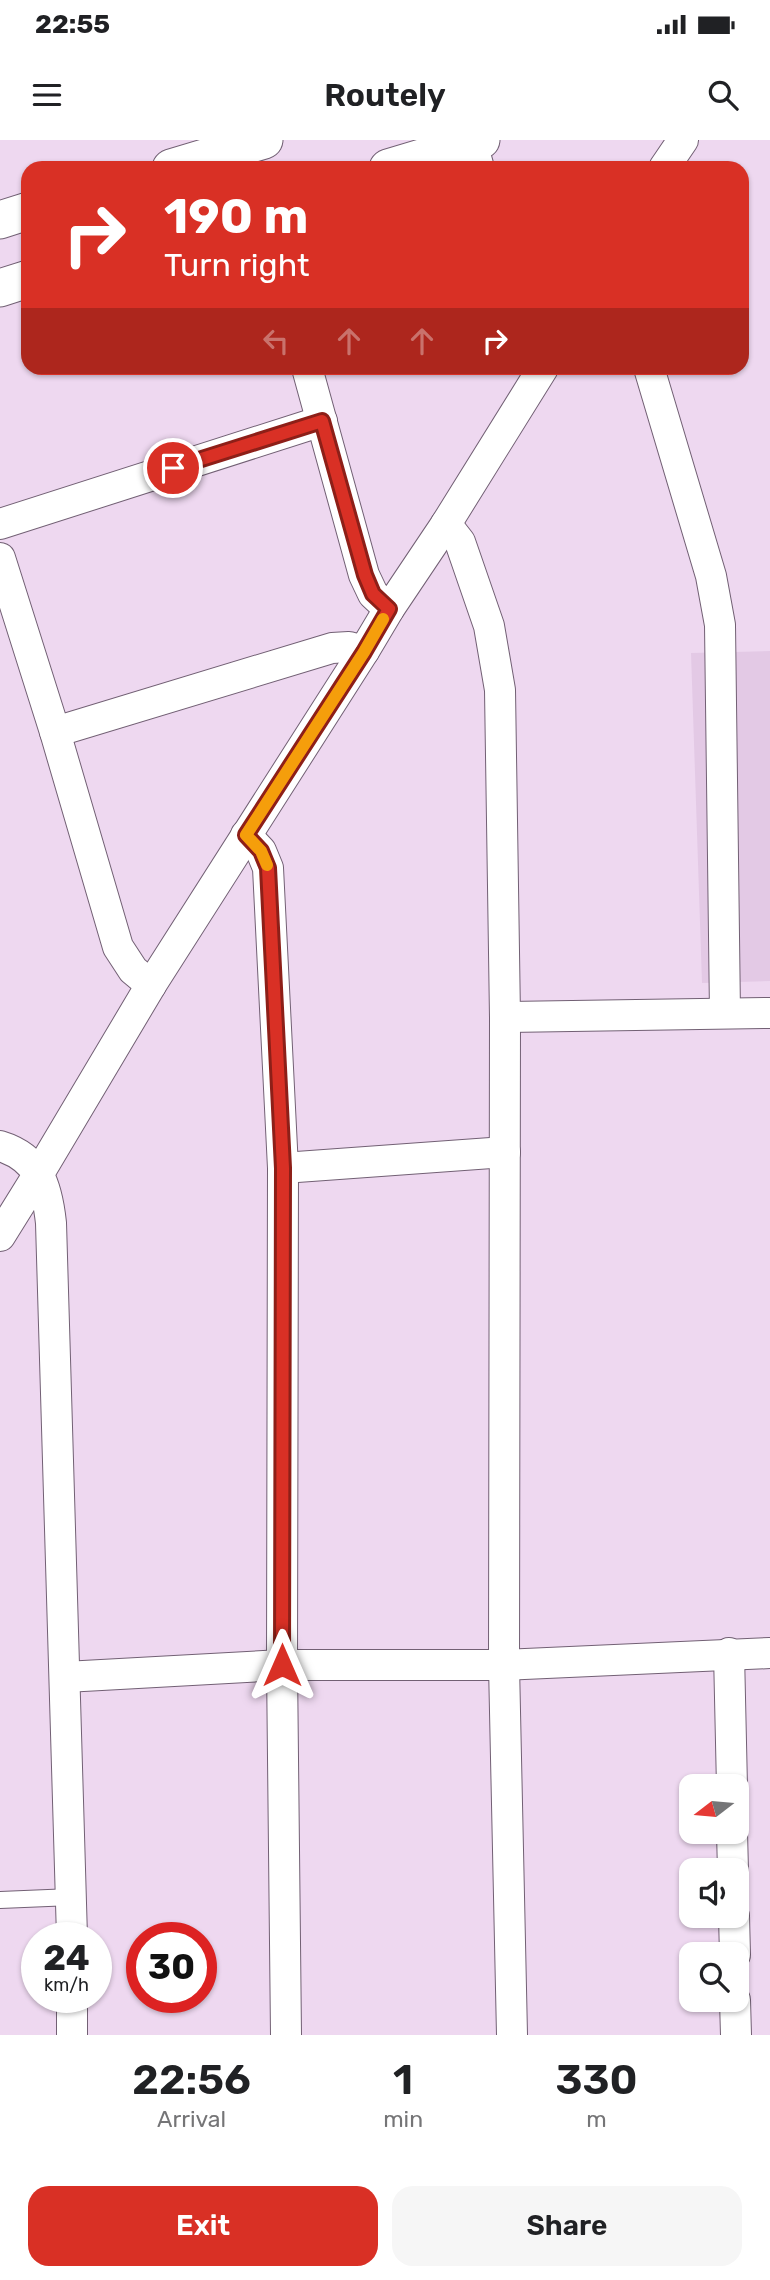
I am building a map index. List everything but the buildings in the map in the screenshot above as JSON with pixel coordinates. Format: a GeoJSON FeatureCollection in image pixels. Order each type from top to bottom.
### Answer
{"type":"FeatureCollection","features":[{"type":"Feature","properties":{"kind":"street"},"geometry":{"type":"LineString","coordinates":[[669,161],[683,140]]}},
{"type":"Feature","properties":{"kind":"street"},"geometry":{"type":"LineString","coordinates":[[199,161],[250,148]]}},
{"type":"Feature","properties":{"kind":"street"},"geometry":{"type":"LineString","coordinates":[[419,161],[476,148]]}},
{"type":"Feature","properties":{"kind":"street"},"geometry":{"type":"LineString","coordinates":[[0,220],[21,213]]}},
{"type":"Feature","properties":{"kind":"street"},"geometry":{"type":"LineString","coordinates":[[0,288],[21,281]]}},
{"type":"Feature","properties":{"kind":"street"},"geometry":{"type":"LineString","coordinates":[[309,375],[365,575],[373,594],[389,609]]}},
{"type":"Feature","properties":{"kind":"street"},"geometry":{"type":"LineString","coordinates":[[0,1236],[151,985],[389,609],[446,524],[538,375]]}},
{"type":"Feature","properties":{"kind":"street"},"geometry":{"type":"LineString","coordinates":[[651,375],[711,576],[720,625],[725,1013]]}},
{"type":"Feature","properties":{"kind":"street"},"geometry":{"type":"LineString","coordinates":[[0,524],[322,421]]}},
{"type":"Feature","properties":{"kind":"street"},"geometry":{"type":"LineString","coordinates":[[446,524],[460,542],[489,626],[500,690],[505,1017],[504,1665],[512,2035]]}},
{"type":"Feature","properties":{"kind":"street"},"geometry":{"type":"LineString","coordinates":[[0,558],[55,732],[118,947],[133,970],[151,985]]}},
{"type":"Feature","properties":{"kind":"street"},"geometry":{"type":"LineString","coordinates":[[55,732],[332,648],[349,647],[364,652]]}},
{"type":"Feature","properties":{"kind":"street"},"geometry":{"type":"LineString","coordinates":[[246,835],[261,851],[268,868],[283,1168],[282,1665],[286,2035]]}},
{"type":"Feature","properties":{"kind":"street"},"geometry":{"type":"LineString","coordinates":[[505,1017],[770,1013]]}},
{"type":"Feature","properties":{"kind":"street"},"geometry":{"type":"LineString","coordinates":[[0,1146],[27,1158],[44,1185],[51,1223],[72,1922]]}},
{"type":"Feature","properties":{"kind":"street"},"geometry":{"type":"LineString","coordinates":[[283,1168],[505,1152]]}},
{"type":"Feature","properties":{"kind":"street"},"geometry":{"type":"LineString","coordinates":[[729,1653],[732,1774]]}},
{"type":"Feature","properties":{"kind":"street"},"geometry":{"type":"LineString","coordinates":[[65,1677],[282,1665],[504,1665],[770,1653]]}},
{"type":"Feature","properties":{"kind":"street"},"geometry":{"type":"LineString","coordinates":[[736,2012],[736,2035]]}},
{"type":"Feature","properties":{"kind":"street"},"geometry":{"type":"LineString","coordinates":[[72,2013],[72,2035]]}},
{"type":"Feature","properties":{"kind":"lane"},"geometry":{"type":"LineString","coordinates":[[0,1900],[72,1898]]}},
{"type":"Feature","properties":{"kind":"shaded area"},"geometry":{"type":"Polygon","coordinates":[[[770,651],[770,981],[702,983],[691,653],[770,651]]]}},
{"type":"Feature","properties":{"kind":"slow traffic"},"geometry":{"type":"LineString","coordinates":[[267,865],[261,851],[246,835],[383,619]]}},
{"type":"Feature","properties":{"kind":"route"},"geometry":{"type":"LineString","coordinates":[[173,468],[322,421],[365,575],[373,594],[389,609],[246,835],[261,851],[268,868],[283,1168],[282,1665]]}}]}
